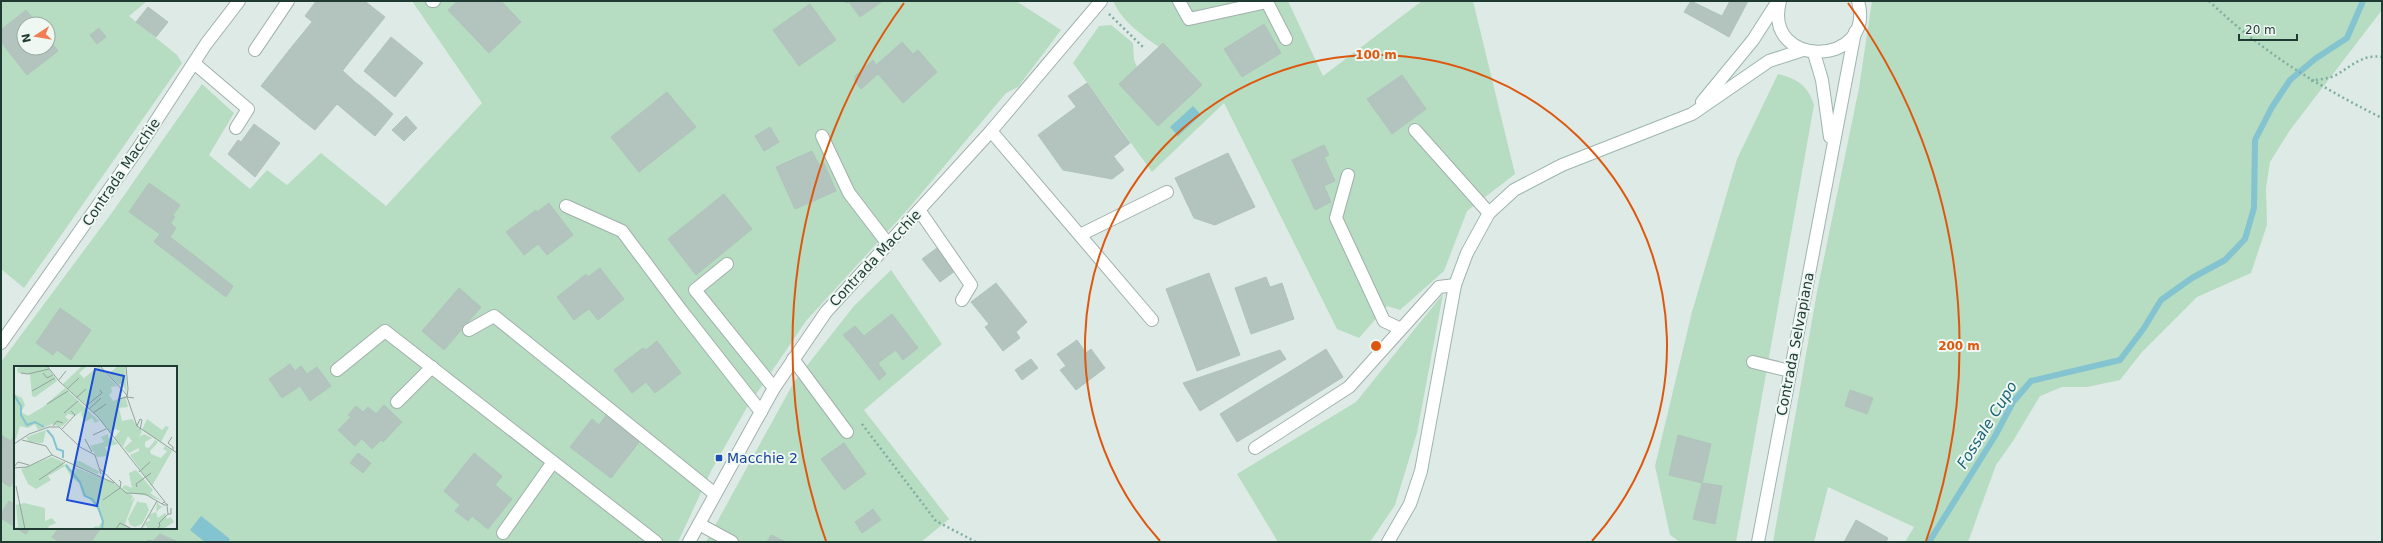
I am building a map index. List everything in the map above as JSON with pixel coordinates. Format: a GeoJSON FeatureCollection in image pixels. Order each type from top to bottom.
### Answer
{"type":"FeatureCollection","features":[{"type":"Feature","properties":{"kind":"main road","name":"Contrada Macchie"},"geometry":{"type":"LineString","coordinates":[[1,343],[137,150],[194,63],[240,1]]}},
{"type":"Feature","properties":{"kind":"main road"},"geometry":{"type":"LineString","coordinates":[[255,50],[288,1]]}},
{"type":"Feature","properties":{"kind":"main road"},"geometry":{"type":"LineString","coordinates":[[1179,1],[1189,19],[1267,2],[1286,39]]}},
{"type":"Feature","properties":{"kind":"main road"},"geometry":{"type":"LineString","coordinates":[[1779,1],[1778,11],[1781,27],[1790,41],[1808,52]]}},
{"type":"Feature","properties":{"kind":"main road"},"geometry":{"type":"LineString","coordinates":[[1692,114],[1753,40],[1779,1]]}},
{"type":"Feature","properties":{"kind":"main road","name":"Contrada Selvapiana"},"geometry":{"type":"LineString","coordinates":[[1758,542],[1832,146],[1860,14],[1858,1]]}},
{"type":"Feature","properties":{"kind":"main road","name":"Contrada Macchie"},"geometry":{"type":"LineString","coordinates":[[689,542],[774,388],[826,312],[992,131],[1100,2]]}},
{"type":"Feature","properties":{"kind":"main road"},"geometry":{"type":"LineString","coordinates":[[1388,542],[1410,504],[1421,471],[1456,285],[1467,253],[1489,213],[1514,190],[1562,164],[1692,114],[1769,61],[1808,52],[1826,53],[1838,49],[1855,32]]}},
{"type":"Feature","properties":{"kind":"main road","name":"Contrada Selvapiana"},"geometry":{"type":"LineString","coordinates":[[1808,52],[1822,80],[1832,146]]}},
{"type":"Feature","properties":{"kind":"main road"},"geometry":{"type":"LineString","coordinates":[[194,63],[248,108],[236,128]]}},
{"type":"Feature","properties":{"kind":"main road"},"geometry":{"type":"LineString","coordinates":[[1415,130],[1489,213]]}},
{"type":"Feature","properties":{"kind":"main road"},"geometry":{"type":"LineString","coordinates":[[992,131],[1152,320]]}},
{"type":"Feature","properties":{"kind":"main road"},"geometry":{"type":"LineString","coordinates":[[822,136],[849,193],[888,244]]}},
{"type":"Feature","properties":{"kind":"main road"},"geometry":{"type":"LineString","coordinates":[[1348,175],[1336,218],[1384,321],[1401,329]]}},
{"type":"Feature","properties":{"kind":"main road"},"geometry":{"type":"LineString","coordinates":[[1080,235],[1167,192]]}},
{"type":"Feature","properties":{"kind":"main road"},"geometry":{"type":"LineString","coordinates":[[566,206],[622,231],[760,412]]}},
{"type":"Feature","properties":{"kind":"main road"},"geometry":{"type":"LineString","coordinates":[[920,210],[971,285],[962,300]]}},
{"type":"Feature","properties":{"kind":"main road"},"geometry":{"type":"LineString","coordinates":[[727,264],[695,290],[774,388]]}},
{"type":"Feature","properties":{"kind":"main road"},"geometry":{"type":"LineString","coordinates":[[1255,448],[1349,387],[1439,286],[1456,285]]}},
{"type":"Feature","properties":{"kind":"main road"},"geometry":{"type":"LineString","coordinates":[[470,330],[494,316],[715,494]]}},
{"type":"Feature","properties":{"kind":"main road"},"geometry":{"type":"LineString","coordinates":[[337,370],[385,331],[656,542]]}},
{"type":"Feature","properties":{"kind":"main road"},"geometry":{"type":"LineString","coordinates":[[793,359],[847,432]]}},
{"type":"Feature","properties":{"kind":"main road"},"geometry":{"type":"LineString","coordinates":[[1753,362],[1790,371]]}},
{"type":"Feature","properties":{"kind":"main road"},"geometry":{"type":"LineString","coordinates":[[397,402],[432,367]]}},
{"type":"Feature","properties":{"kind":"main road"},"geometry":{"type":"LineString","coordinates":[[503,533],[553,462]]}},
{"type":"Feature","properties":{"kind":"main road"},"geometry":{"type":"LineString","coordinates":[[699,524],[732,542]]}},
{"type":"Feature","properties":{"kind":"path"},"geometry":{"type":"LineString","coordinates":[[2208,1],[2231,22],[2276,58],[2311,81],[2382,118]]}},
{"type":"Feature","properties":{"kind":"path"},"geometry":{"type":"LineString","coordinates":[[1100,2],[1143,47]]}},
{"type":"Feature","properties":{"kind":"path"},"geometry":{"type":"LineString","coordinates":[[2311,81],[2335,76],[2357,61],[2373,56],[2382,57]]}},
{"type":"Feature","properties":{"kind":"path"},"geometry":{"type":"LineString","coordinates":[[860,421],[936,521],[976,542]]}},
{"type":"Feature","properties":{"kind":"green space"},"geometry":{"type":"Polygon","coordinates":[[[1,1],[147,1],[129,16],[177,55],[182,63],[24,288],[1,269],[1,1]]]}},
{"type":"Feature","properties":{"kind":"green space"},"geometry":{"type":"Polygon","coordinates":[[[412,1],[1016,1],[1061,30],[1018,87],[1006,93],[909,208],[806,321],[746,409],[711,471],[678,542],[1,542],[1,362],[111,214],[202,84],[234,113],[209,155],[250,189],[267,170],[287,185],[321,153],[386,206],[482,103],[412,1]]]}},
{"type":"Feature","properties":{"kind":"green space"},"geometry":{"type":"Polygon","coordinates":[[[1115,1],[1288,1],[1323,76],[1422,1],[1473,1],[1515,174],[1467,211],[1444,271],[1400,310],[1387,306],[1359,338],[1337,329],[1224,103],[1152,172],[1073,63],[1099,26],[1111,25],[1133,43],[1134,60],[1137,67],[1159,47],[1128,23],[1118,10],[1114,3],[1115,1]]]}},
{"type":"Feature","properties":{"kind":"green space"},"geometry":{"type":"Polygon","coordinates":[[[1872,1],[2382,1],[2382,10],[2290,130],[2270,162],[2266,188],[2267,225],[2251,273],[2197,297],[2142,352],[2120,380],[2087,387],[2062,387],[2040,396],[2013,441],[1996,465],[1968,542],[1905,542],[1914,527],[1828,487],[1814,542],[1773,542],[1817,292],[1859,88],[1872,1]]]}},
{"type":"Feature","properties":{"kind":"green space"},"geometry":{"type":"Polygon","coordinates":[[[1778,74],[1791,78],[1801,84],[1809,93],[1814,105],[1736,542],[1680,542],[1670,535],[1655,466],[1692,312],[1737,159],[1778,74]]]}},
{"type":"Feature","properties":{"kind":"green space"},"geometry":{"type":"Polygon","coordinates":[[[891,270],[942,344],[864,410],[949,519],[921,542],[706,542],[794,382],[854,306],[891,270]]]}},
{"type":"Feature","properties":{"kind":"green space"},"geometry":{"type":"Polygon","coordinates":[[[1443,294],[1417,433],[1395,505],[1370,542],[1278,542],[1237,474],[1356,402],[1443,294]]]}},
{"type":"Feature","properties":{"kind":"water"},"geometry":{"type":"Polygon","coordinates":[[[1193,106],[1201,115],[1178,136],[1170,127],[1193,106]]]}},
{"type":"Feature","properties":{"kind":"water"},"geometry":{"type":"Polygon","coordinates":[[[201,516],[230,539],[228,542],[205,542],[190,530],[201,516]]]}},
{"type":"Feature","properties":{"kind":"building"},"geometry":{"type":"Polygon","coordinates":[[[316,1],[366,2],[345,29],[314,4],[316,1]]]}},
{"type":"Feature","properties":{"kind":"building"},"geometry":{"type":"Polygon","coordinates":[[[458,1],[501,1],[521,22],[489,53],[448,10],[458,1]]]}},
{"type":"Feature","properties":{"kind":"building"},"geometry":{"type":"Polygon","coordinates":[[[844,1],[883,1],[860,17],[849,2],[846,3],[844,1]]]}},
{"type":"Feature","properties":{"kind":"building"},"geometry":{"type":"Polygon","coordinates":[[[1691,1],[1722,16],[1715,29],[1684,12],[1691,1]]]}},
{"type":"Feature","properties":{"kind":"building"},"geometry":{"type":"Polygon","coordinates":[[[1730,1],[1748,1],[1729,37],[1715,29],[1730,1]]]}},
{"type":"Feature","properties":{"kind":"building"},"geometry":{"type":"Polygon","coordinates":[[[366,2],[385,17],[354,56],[335,40],[366,2]]]}},
{"type":"Feature","properties":{"kind":"building"},"geometry":{"type":"Polygon","coordinates":[[[314,4],[345,29],[335,40],[305,16],[314,4]]]}},
{"type":"Feature","properties":{"kind":"building"},"geometry":{"type":"Polygon","coordinates":[[[810,4],[836,40],[799,66],[773,30],[810,4]]]}},
{"type":"Feature","properties":{"kind":"building"},"geometry":{"type":"Polygon","coordinates":[[[148,7],[168,22],[156,37],[136,22],[148,7]]]}},
{"type":"Feature","properties":{"kind":"building"},"geometry":{"type":"Polygon","coordinates":[[[26,10],[31,16],[18,16],[26,10]]]}},
{"type":"Feature","properties":{"kind":"building"},"geometry":{"type":"Polygon","coordinates":[[[16,18],[16,56],[52,56],[27,75],[1,42],[1,30],[16,18]]]}},
{"type":"Feature","properties":{"kind":"building"},"geometry":{"type":"Polygon","coordinates":[[[312,22],[354,56],[333,83],[290,49],[312,22]]]}},
{"type":"Feature","properties":{"kind":"building"},"geometry":{"type":"Polygon","coordinates":[[[1264,24],[1281,53],[1242,77],[1224,49],[1264,24]]]}},
{"type":"Feature","properties":{"kind":"building"},"geometry":{"type":"Polygon","coordinates":[[[99,28],[106,37],[97,44],[90,35],[99,28]]]}},
{"type":"Feature","properties":{"kind":"building"},"geometry":{"type":"Polygon","coordinates":[[[391,37],[423,63],[395,97],[364,71],[391,37]]]}},
{"type":"Feature","properties":{"kind":"building"},"geometry":{"type":"Polygon","coordinates":[[[902,42],[913,54],[918,50],[937,72],[903,103],[873,68],[902,42]]]}},
{"type":"Feature","properties":{"kind":"building"},"geometry":{"type":"Polygon","coordinates":[[[1163,43],[1202,85],[1158,126],[1119,84],[1163,43]]]}},
{"type":"Feature","properties":{"kind":"building"},"geometry":{"type":"Polygon","coordinates":[[[290,49],[333,83],[302,120],[261,86],[290,49]]]}},
{"type":"Feature","properties":{"kind":"building"},"geometry":{"type":"Polygon","coordinates":[[[873,60],[876,65],[873,68],[878,74],[861,89],[855,82],[855,76],[873,60]]]}},
{"type":"Feature","properties":{"kind":"building"},"geometry":{"type":"Polygon","coordinates":[[[343,71],[355,82],[337,104],[324,93],[343,71]]]}},
{"type":"Feature","properties":{"kind":"building"},"geometry":{"type":"Polygon","coordinates":[[[1402,75],[1426,109],[1392,134],[1367,99],[1402,75]]]}},
{"type":"Feature","properties":{"kind":"building"},"geometry":{"type":"Polygon","coordinates":[[[355,82],[369,93],[350,115],[337,104],[355,82]]]}},
{"type":"Feature","properties":{"kind":"building"},"geometry":{"type":"Polygon","coordinates":[[[1087,83],[1119,128],[1102,141],[1068,96],[1087,83]]]}},
{"type":"Feature","properties":{"kind":"building"},"geometry":{"type":"Polygon","coordinates":[[[667,92],[696,127],[639,172],[611,137],[667,92]]]}},
{"type":"Feature","properties":{"kind":"building"},"geometry":{"type":"Polygon","coordinates":[[[324,93],[337,104],[315,130],[302,120],[324,93]]]}},
{"type":"Feature","properties":{"kind":"building"},"geometry":{"type":"Polygon","coordinates":[[[369,93],[383,105],[364,127],[350,115],[369,93]]]}},
{"type":"Feature","properties":{"kind":"building"},"geometry":{"type":"Polygon","coordinates":[[[383,105],[393,114],[375,136],[364,127],[383,105]]]}},
{"type":"Feature","properties":{"kind":"building"},"geometry":{"type":"Polygon","coordinates":[[[1076,107],[1124,170],[1112,179],[1063,170],[1038,135],[1076,107]]]}},
{"type":"Feature","properties":{"kind":"building"},"geometry":{"type":"Polygon","coordinates":[[[406,116],[417,128],[404,141],[392,130],[406,116]]]}},
{"type":"Feature","properties":{"kind":"building"},"geometry":{"type":"Polygon","coordinates":[[[254,124],[280,143],[255,177],[228,154],[238,140],[241,142],[254,124]]]}},
{"type":"Feature","properties":{"kind":"building"},"geometry":{"type":"Polygon","coordinates":[[[770,127],[779,142],[764,151],[755,136],[770,127]]]}},
{"type":"Feature","properties":{"kind":"building"},"geometry":{"type":"Polygon","coordinates":[[[1119,128],[1130,143],[1114,156],[1102,141],[1119,128]]]}},
{"type":"Feature","properties":{"kind":"building"},"geometry":{"type":"Polygon","coordinates":[[[1324,145],[1329,155],[1324,157],[1335,181],[1324,186],[1331,202],[1315,210],[1292,160],[1324,145]]]}},
{"type":"Feature","properties":{"kind":"building"},"geometry":{"type":"Polygon","coordinates":[[[812,151],[819,165],[824,163],[836,191],[795,209],[776,167],[812,151]]]}},
{"type":"Feature","properties":{"kind":"building"},"geometry":{"type":"Polygon","coordinates":[[[1228,153],[1255,207],[1215,225],[1194,218],[1175,178],[1228,153]]]}},
{"type":"Feature","properties":{"kind":"building"},"geometry":{"type":"Polygon","coordinates":[[[149,183],[180,205],[160,234],[129,212],[149,183]]]}},
{"type":"Feature","properties":{"kind":"building"},"geometry":{"type":"Polygon","coordinates":[[[724,194],[752,229],[696,275],[668,239],[724,194]]]}},
{"type":"Feature","properties":{"kind":"building"},"geometry":{"type":"Polygon","coordinates":[[[549,203],[573,235],[547,255],[538,244],[524,255],[506,232],[536,210],[537,212],[549,203]]]}},
{"type":"Feature","properties":{"kind":"building"},"geometry":{"type":"Polygon","coordinates":[[[173,216],[175,217],[171,223],[176,228],[170,237],[160,234],[173,216]]]}},
{"type":"Feature","properties":{"kind":"building"},"geometry":{"type":"Polygon","coordinates":[[[160,234],[170,237],[195,256],[187,267],[154,242],[160,234]]]}},
{"type":"Feature","properties":{"kind":"building"},"geometry":{"type":"Polygon","coordinates":[[[937,248],[955,271],[940,282],[922,259],[937,248]]]}},
{"type":"Feature","properties":{"kind":"building"},"geometry":{"type":"Polygon","coordinates":[[[195,256],[214,271],[206,282],[187,267],[195,256]]]}},
{"type":"Feature","properties":{"kind":"building"},"geometry":{"type":"Polygon","coordinates":[[[600,268],[624,299],[598,320],[589,309],[574,320],[557,297],[586,274],[588,277],[600,268]]]}},
{"type":"Feature","properties":{"kind":"building"},"geometry":{"type":"Polygon","coordinates":[[[214,271],[233,286],[226,297],[206,282],[214,271]]]}},
{"type":"Feature","properties":{"kind":"building"},"geometry":{"type":"Polygon","coordinates":[[[1209,273],[1240,355],[1197,371],[1166,289],[1209,273]]]}},
{"type":"Feature","properties":{"kind":"building"},"geometry":{"type":"Polygon","coordinates":[[[1266,277],[1270,287],[1282,283],[1294,319],[1251,334],[1235,288],[1266,277]]]}},
{"type":"Feature","properties":{"kind":"building"},"geometry":{"type":"Polygon","coordinates":[[[996,283],[1027,322],[1016,332],[1020,338],[1003,351],[985,327],[989,324],[971,302],[996,283]]]}},
{"type":"Feature","properties":{"kind":"building"},"geometry":{"type":"Polygon","coordinates":[[[459,288],[481,307],[444,350],[422,331],[459,288]]]}},
{"type":"Feature","properties":{"kind":"building"},"geometry":{"type":"Polygon","coordinates":[[[60,308],[91,330],[71,360],[57,350],[53,355],[36,343],[60,308]]]}},
{"type":"Feature","properties":{"kind":"building"},"geometry":{"type":"Polygon","coordinates":[[[892,314],[918,348],[903,360],[896,350],[882,360],[864,336],[892,314]]]}},
{"type":"Feature","properties":{"kind":"building"},"geometry":{"type":"Polygon","coordinates":[[[855,326],[864,336],[852,345],[843,335],[855,326]]]}},
{"type":"Feature","properties":{"kind":"building"},"geometry":{"type":"Polygon","coordinates":[[[864,336],[882,360],[878,363],[886,374],[879,380],[852,345],[864,336]]]}},
{"type":"Feature","properties":{"kind":"building"},"geometry":{"type":"Polygon","coordinates":[[[1077,340],[1086,353],[1091,349],[1105,368],[1076,390],[1060,370],[1066,366],[1057,354],[1077,340]]]}},
{"type":"Feature","properties":{"kind":"building"},"geometry":{"type":"Polygon","coordinates":[[[657,341],[681,373],[655,393],[646,382],[632,393],[614,370],[643,348],[646,350],[657,341]]]}},
{"type":"Feature","properties":{"kind":"building"},"geometry":{"type":"Polygon","coordinates":[[[1326,349],[1343,377],[1303,402],[1286,374],[1326,349]]]}},
{"type":"Feature","properties":{"kind":"building"},"geometry":{"type":"Polygon","coordinates":[[[1280,350],[1286,359],[1200,411],[1183,383],[1280,350]]]}},
{"type":"Feature","properties":{"kind":"building"},"geometry":{"type":"Polygon","coordinates":[[[1031,359],[1038,368],[1022,380],[1015,370],[1031,359]]]}},
{"type":"Feature","properties":{"kind":"building"},"geometry":{"type":"Polygon","coordinates":[[[290,364],[295,371],[301,366],[307,374],[317,367],[331,386],[310,401],[300,386],[282,398],[269,379],[290,364]]]}},
{"type":"Feature","properties":{"kind":"building"},"geometry":{"type":"Polygon","coordinates":[[[1286,374],[1303,402],[1277,418],[1259,390],[1286,374]]]}},
{"type":"Feature","properties":{"kind":"building"},"geometry":{"type":"Polygon","coordinates":[[[1259,390],[1277,418],[1237,442],[1220,414],[1259,390]]]}},
{"type":"Feature","properties":{"kind":"building"},"geometry":{"type":"Polygon","coordinates":[[[1850,390],[1873,398],[1867,414],[1845,406],[1850,390]]]}},
{"type":"Feature","properties":{"kind":"building"},"geometry":{"type":"Polygon","coordinates":[[[384,405],[402,422],[383,442],[381,440],[372,449],[362,439],[355,446],[338,430],[351,417],[348,415],[356,406],[363,412],[368,407],[376,414],[384,405]]]}},
{"type":"Feature","properties":{"kind":"building"},"geometry":{"type":"Polygon","coordinates":[[[607,414],[640,441],[611,478],[570,447],[592,419],[599,425],[607,414]]]}},
{"type":"Feature","properties":{"kind":"building"},"geometry":{"type":"Polygon","coordinates":[[[1,435],[11,441],[6,448],[1,445],[1,435]]]}},
{"type":"Feature","properties":{"kind":"building"},"geometry":{"type":"Polygon","coordinates":[[[1678,435],[1711,444],[1702,483],[1669,475],[1678,435]]]}},
{"type":"Feature","properties":{"kind":"building"},"geometry":{"type":"Polygon","coordinates":[[[14,436],[14,453],[6,448],[14,436]]]}},
{"type":"Feature","properties":{"kind":"building"},"geometry":{"type":"Polygon","coordinates":[[[844,443],[866,474],[844,490],[821,459],[844,443]]]}},
{"type":"Feature","properties":{"kind":"building"},"geometry":{"type":"Polygon","coordinates":[[[1,445],[14,453],[14,481],[10,487],[1,481],[1,445]]]}},
{"type":"Feature","properties":{"kind":"building"},"geometry":{"type":"Polygon","coordinates":[[[358,453],[371,463],[363,473],[350,463],[358,453]]]}},
{"type":"Feature","properties":{"kind":"building"},"geometry":{"type":"Polygon","coordinates":[[[474,453],[502,476],[495,485],[512,499],[488,529],[472,516],[468,521],[455,511],[460,505],[444,491],[474,453]]]}},
{"type":"Feature","properties":{"kind":"building"},"geometry":{"type":"Polygon","coordinates":[[[1702,483],[1722,486],[1715,524],[1693,519],[1702,483]]]}},
{"type":"Feature","properties":{"kind":"building"},"geometry":{"type":"Polygon","coordinates":[[[9,501],[14,504],[14,526],[1,518],[1,514],[9,501]]]}},
{"type":"Feature","properties":{"kind":"building"},"geometry":{"type":"Polygon","coordinates":[[[873,509],[881,520],[862,533],[855,522],[873,509]]]}},
{"type":"Feature","properties":{"kind":"building"},"geometry":{"type":"Polygon","coordinates":[[[1856,520],[1888,538],[1886,542],[1844,542],[1856,520]]]}},
{"type":"Feature","properties":{"kind":"building"},"geometry":{"type":"Polygon","coordinates":[[[18,529],[29,529],[26,534],[18,529]]]}},
{"type":"Feature","properties":{"kind":"building"},"geometry":{"type":"Polygon","coordinates":[[[58,529],[100,529],[91,542],[59,542],[52,537],[58,529]]]}},
{"type":"Feature","properties":{"kind":"building"},"geometry":{"type":"Polygon","coordinates":[[[160,534],[178,542],[147,542],[148,540],[153,541],[160,534]]]}},
{"type":"Feature","properties":{"kind":"building"},"geometry":{"type":"Polygon","coordinates":[[[771,535],[786,542],[767,542],[771,535]]]}},
{"type":"Feature","properties":{"kind":"waterway","name":"Fossale Cupo"},"geometry":{"type":"LineString","coordinates":[[1929,542],[1995,436],[2013,402],[2031,381],[2120,360],[2144,328],[2161,300],[2192,278],[2225,260],[2245,239],[2254,208],[2255,140],[2272,107],[2290,80],[2315,59],[2347,38],[2363,1]]}},
{"type":"Feature","properties":{"kind":"place","name":"Macchie 2"},"geometry":{"type":"Point","coordinates":[719,458]}}]}
